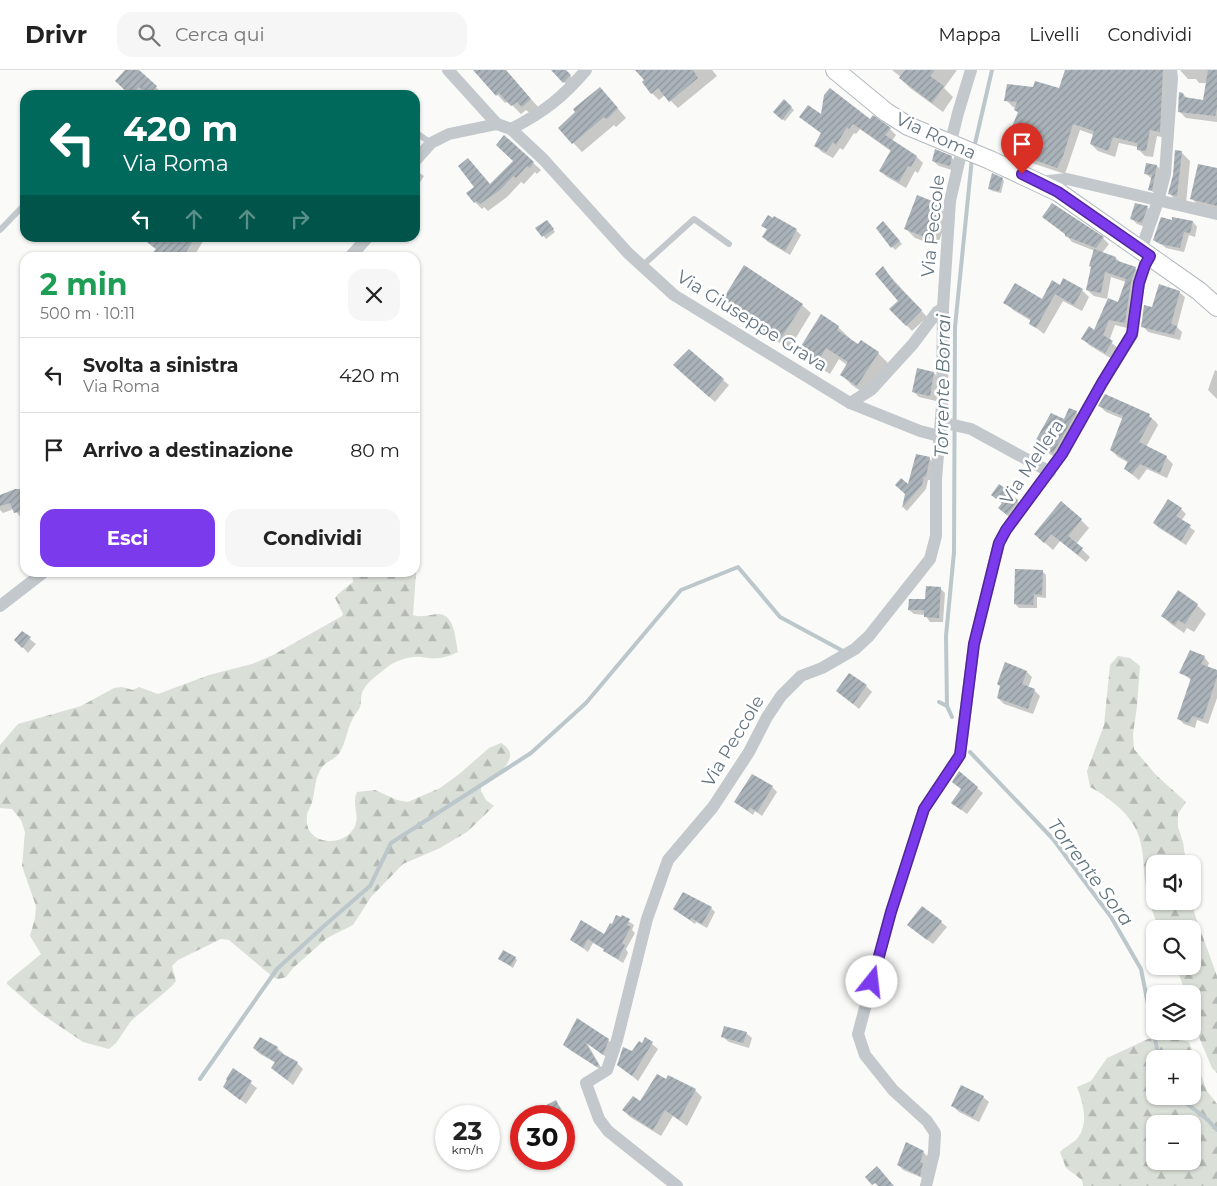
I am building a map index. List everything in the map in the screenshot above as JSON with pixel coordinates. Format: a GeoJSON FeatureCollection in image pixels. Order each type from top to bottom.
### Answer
{"type":"FeatureCollection","features":[{"type":"Feature","properties":{"kind":"main road","name":"Via Roma"},"geometry":{"type":"LineString","coordinates":[[835,70],[893,117],[908,126],[990,160],[1058,192],[1199,291],[1217,307]]}},
{"type":"Feature","properties":{"kind":"street"},"geometry":{"type":"LineString","coordinates":[[448,70],[497,124]]}},
{"type":"Feature","properties":{"kind":"street"},"geometry":{"type":"LineString","coordinates":[[511,130],[534,118],[561,97],[586,70]]}},
{"type":"Feature","properties":{"kind":"street","name":"Via Peccole"},"geometry":{"type":"LineString","coordinates":[[677,1186],[608,1132],[599,1119],[586,1083],[607,1070],[617,1040],[647,919],[668,860],[713,807],[749,752],[781,696],[801,676],[822,668],[855,649],[869,636],[930,559],[936,536],[936,479],[939,436],[946,422],[942,308],[950,201],[960,148],[958,113],[971,70]]}},
{"type":"Feature","properties":{"kind":"street","name":"Via Mellera"},"geometry":{"type":"LineString","coordinates":[[926,1186],[934,1153],[935,1133],[927,1121],[894,1090],[866,1055],[858,1034],[891,912],[924,809],[960,755],[974,644],[999,543],[1006,530],[1050,472],[1132,334],[1139,283],[1145,265],[1145,253],[1165,174],[1171,70]]}},
{"type":"Feature","properties":{"kind":"street"},"geometry":{"type":"LineString","coordinates":[[420,155],[431,143],[449,134],[497,124]]}},
{"type":"Feature","properties":{"kind":"street","name":"Via Giuseppe Grava"},"geometry":{"type":"LineString","coordinates":[[497,124],[511,130],[543,159],[628,253],[674,295],[850,403],[920,431],[939,436]]}},
{"type":"Feature","properties":{"kind":"street"},"geometry":{"type":"LineString","coordinates":[[1038,182],[1067,179],[1158,202],[1217,214]]}},
{"type":"Feature","properties":{"kind":"street"},"geometry":{"type":"LineString","coordinates":[[354,252],[363,242]]}},
{"type":"Feature","properties":{"kind":"street"},"geometry":{"type":"LineString","coordinates":[[850,403],[871,390],[913,344],[942,308]]}},
{"type":"Feature","properties":{"kind":"street"},"geometry":{"type":"LineString","coordinates":[[946,422],[971,429],[1050,472]]}},
{"type":"Feature","properties":{"kind":"street"},"geometry":{"type":"LineString","coordinates":[[0,606],[38,577]]}},
{"type":"Feature","properties":{"kind":"lane"},"geometry":{"type":"LineString","coordinates":[[420,135],[431,143]]}},
{"type":"Feature","properties":{"kind":"lane"},"geometry":{"type":"LineString","coordinates":[[0,230],[20,209]]}},
{"type":"Feature","properties":{"kind":"lane"},"geometry":{"type":"LineString","coordinates":[[642,266],[694,219],[729,244]]}},
{"type":"Feature","properties":{"kind":"green space"},"geometry":{"type":"Polygon","coordinates":[[[352,577],[416,577],[413,615],[437,614],[447,618],[451,622],[455,634],[458,652],[440,658],[412,657],[398,661],[390,665],[368,683],[363,691],[360,707],[350,724],[340,752],[323,766],[318,774],[312,802],[307,814],[307,825],[311,833],[317,838],[324,840],[333,841],[341,839],[348,835],[356,824],[355,797],[357,792],[375,790],[397,800],[408,802],[440,788],[489,748],[501,743],[508,749],[510,754],[509,761],[499,773],[481,786],[481,791],[486,800],[494,806],[467,832],[440,848],[403,864],[371,897],[353,925],[327,938],[293,968],[286,977],[274,978],[229,940],[221,939],[178,960],[172,966],[176,981],[131,1021],[116,1043],[109,1049],[83,1042],[40,1013],[7,984],[41,954],[30,936],[36,906],[22,866],[25,832],[21,820],[12,809],[0,808],[0,745],[18,724],[81,706],[114,688],[122,687],[133,690],[139,687],[158,694],[209,675],[252,664],[273,655],[342,616],[343,614],[335,598],[353,582],[352,577]]]}},
{"type":"Feature","properties":{"kind":"green space"},"geometry":{"type":"Polygon","coordinates":[[[1118,656],[1130,658],[1140,666],[1133,734],[1134,749],[1156,775],[1186,802],[1178,814],[1178,827],[1185,855],[1146,855],[1146,887],[1142,852],[1137,831],[1129,818],[1119,808],[1108,798],[1090,787],[1087,771],[1104,725],[1110,665],[1118,656]]]}},
{"type":"Feature","properties":{"kind":"green space"},"geometry":{"type":"Polygon","coordinates":[[[1152,910],[1194,910],[1197,920],[1156,920],[1152,910]]]}},
{"type":"Feature","properties":{"kind":"green space"},"geometry":{"type":"Polygon","coordinates":[[[1201,932],[1217,976],[1217,1073],[1212,1068],[1200,1040],[1201,985],[1183,985],[1179,975],[1201,975],[1201,932]]]}},
{"type":"Feature","properties":{"kind":"green space"},"geometry":{"type":"Polygon","coordinates":[[[1146,1040],[1182,1040],[1189,1042],[1192,1050],[1146,1050],[1146,1105],[1201,1105],[1201,1075],[1207,1091],[1217,1104],[1217,1186],[1083,1186],[1082,1180],[1066,1168],[1060,1152],[1076,1140],[1083,1128],[1084,1121],[1083,1107],[1077,1087],[1091,1081],[1107,1058],[1146,1040]]]}},
{"type":"Feature","properties":{"kind":"building"},"geometry":{"type":"Polygon","coordinates":[[[125,70],[139,70],[157,86],[153,90],[142,90],[139,87],[136,90],[125,90],[115,81],[125,70]]]}},
{"type":"Feature","properties":{"kind":"building"},"geometry":{"type":"Polygon","coordinates":[[[473,70],[506,70],[531,99],[522,107],[517,102],[511,106],[499,93],[496,96],[473,70]]]}},
{"type":"Feature","properties":{"kind":"building"},"geometry":{"type":"Polygon","coordinates":[[[551,70],[566,70],[571,75],[563,83],[551,70]]]}},
{"type":"Feature","properties":{"kind":"building"},"geometry":{"type":"Polygon","coordinates":[[[635,70],[693,70],[698,78],[669,102],[658,88],[651,94],[642,82],[644,80],[635,70]]]}},
{"type":"Feature","properties":{"kind":"building"},"geometry":{"type":"Polygon","coordinates":[[[905,70],[935,70],[930,76],[944,86],[932,103],[899,78],[905,70]]]}},
{"type":"Feature","properties":{"kind":"building"},"geometry":{"type":"Polygon","coordinates":[[[1065,70],[1163,70],[1160,132],[1150,130],[1146,151],[1137,150],[1137,143],[1113,137],[1108,151],[1090,144],[1094,131],[1073,124],[1063,156],[1057,168],[1003,149],[1018,112],[1014,110],[1017,102],[1004,101],[1007,84],[1033,87],[1035,81],[1059,88],[1065,70]]]}},
{"type":"Feature","properties":{"kind":"building"},"geometry":{"type":"Polygon","coordinates":[[[1208,70],[1217,70],[1217,108],[1215,116],[1178,112],[1179,92],[1183,93],[1184,97],[1203,100],[1208,70]]]}},
{"type":"Feature","properties":{"kind":"building"},"geometry":{"type":"Polygon","coordinates":[[[600,87],[618,108],[607,119],[604,117],[572,144],[558,128],[575,112],[573,109],[600,87]]]}},
{"type":"Feature","properties":{"kind":"building"},"geometry":{"type":"Polygon","coordinates":[[[830,88],[870,119],[873,115],[891,128],[885,135],[917,156],[911,167],[908,166],[899,182],[879,171],[891,150],[853,124],[849,129],[847,127],[836,145],[833,142],[826,152],[814,146],[821,133],[799,117],[808,105],[821,114],[824,95],[830,88]]]}},
{"type":"Feature","properties":{"kind":"building"},"geometry":{"type":"Polygon","coordinates":[[[784,99],[792,107],[782,120],[773,112],[784,99]]]}},
{"type":"Feature","properties":{"kind":"building"},"geometry":{"type":"Polygon","coordinates":[[[504,135],[534,162],[530,168],[527,166],[516,178],[513,176],[500,190],[480,204],[476,201],[474,203],[466,193],[474,187],[458,166],[468,158],[490,184],[513,161],[496,145],[504,135]]]}},
{"type":"Feature","properties":{"kind":"building"},"geometry":{"type":"Polygon","coordinates":[[[935,149],[952,156],[950,166],[932,161],[935,149]]]}},
{"type":"Feature","properties":{"kind":"building"},"geometry":{"type":"Polygon","coordinates":[[[1175,150],[1182,151],[1177,196],[1168,194],[1173,175],[1175,150]]]}},
{"type":"Feature","properties":{"kind":"building"},"geometry":{"type":"Polygon","coordinates":[[[1146,163],[1157,165],[1152,191],[1148,190],[1152,175],[1144,174],[1146,163]]]}},
{"type":"Feature","properties":{"kind":"building"},"geometry":{"type":"Polygon","coordinates":[[[1198,164],[1217,168],[1217,206],[1190,199],[1198,164]]]}},
{"type":"Feature","properties":{"kind":"building"},"geometry":{"type":"Polygon","coordinates":[[[992,173],[1003,178],[999,191],[988,189],[992,173]]]}},
{"type":"Feature","properties":{"kind":"building"},"geometry":{"type":"Polygon","coordinates":[[[917,195],[937,203],[934,212],[937,213],[928,238],[904,229],[917,195]]]}},
{"type":"Feature","properties":{"kind":"building"},"geometry":{"type":"Polygon","coordinates":[[[1052,203],[1104,237],[1096,248],[1065,236],[1065,234],[1042,217],[1052,203]]]}},
{"type":"Feature","properties":{"kind":"building"},"geometry":{"type":"Polygon","coordinates":[[[1135,203],[1148,206],[1142,223],[1130,219],[1135,203]]]}},
{"type":"Feature","properties":{"kind":"building"},"geometry":{"type":"Polygon","coordinates":[[[768,215],[773,218],[774,216],[797,229],[785,251],[762,237],[767,229],[761,226],[768,215]]]}},
{"type":"Feature","properties":{"kind":"building"},"geometry":{"type":"Polygon","coordinates":[[[1161,217],[1172,220],[1172,217],[1193,221],[1190,233],[1184,232],[1180,248],[1160,244],[1153,240],[1161,217]]]}},
{"type":"Feature","properties":{"kind":"building"},"geometry":{"type":"Polygon","coordinates":[[[547,220],[554,229],[542,237],[535,228],[547,220]]]}},
{"type":"Feature","properties":{"kind":"building"},"geometry":{"type":"Polygon","coordinates":[[[883,221],[900,241],[891,248],[876,228],[883,221]]]}},
{"type":"Feature","properties":{"kind":"building"},"geometry":{"type":"Polygon","coordinates":[[[147,242],[192,242],[186,252],[153,252],[156,249],[147,242]]]}},
{"type":"Feature","properties":{"kind":"building"},"geometry":{"type":"Polygon","coordinates":[[[1094,249],[1116,257],[1115,260],[1136,267],[1131,282],[1125,323],[1109,320],[1103,335],[1113,341],[1105,353],[1081,339],[1089,326],[1094,330],[1108,298],[1118,302],[1126,279],[1105,272],[1101,293],[1086,290],[1091,267],[1089,266],[1094,249]]]}},
{"type":"Feature","properties":{"kind":"building"},"geometry":{"type":"Polygon","coordinates":[[[744,265],[803,304],[779,341],[759,327],[762,322],[723,299],[744,265]]]}},
{"type":"Feature","properties":{"kind":"building"},"geometry":{"type":"Polygon","coordinates":[[[883,266],[894,282],[922,310],[906,326],[889,309],[898,301],[875,274],[883,266]]]}},
{"type":"Feature","properties":{"kind":"building"},"geometry":{"type":"Polygon","coordinates":[[[1063,278],[1083,289],[1074,305],[1055,294],[1036,328],[1029,324],[1031,319],[1003,303],[1015,283],[1042,299],[1052,280],[1060,285],[1063,278]]]}},
{"type":"Feature","properties":{"kind":"building"},"geometry":{"type":"Polygon","coordinates":[[[1159,284],[1180,291],[1171,324],[1177,326],[1174,335],[1141,327],[1144,305],[1152,307],[1159,284]]]}},
{"type":"Feature","properties":{"kind":"building"},"geometry":{"type":"Polygon","coordinates":[[[821,314],[839,326],[837,330],[858,344],[861,340],[879,352],[857,386],[840,375],[848,362],[826,348],[817,363],[798,351],[821,314]]]}},
{"type":"Feature","properties":{"kind":"building"},"geometry":{"type":"Polygon","coordinates":[[[689,349],[724,379],[709,397],[673,365],[689,349]]]}},
{"type":"Feature","properties":{"kind":"building"},"geometry":{"type":"Polygon","coordinates":[[[917,368],[934,372],[930,396],[912,392],[917,368]]]}},
{"type":"Feature","properties":{"kind":"building"},"geometry":{"type":"Polygon","coordinates":[[[1105,394],[1150,414],[1149,417],[1152,418],[1139,442],[1167,456],[1160,473],[1140,464],[1132,474],[1124,469],[1128,461],[1110,450],[1123,416],[1098,406],[1105,394]]]}},
{"type":"Feature","properties":{"kind":"building"},"geometry":{"type":"Polygon","coordinates":[[[1069,408],[1077,411],[1053,453],[1034,443],[1051,413],[1064,419],[1069,408]]]}},
{"type":"Feature","properties":{"kind":"building"},"geometry":{"type":"Polygon","coordinates":[[[916,454],[930,457],[926,477],[924,476],[922,485],[902,508],[905,494],[895,485],[901,478],[908,484],[916,454]]]}},
{"type":"Feature","properties":{"kind":"building"},"geometry":{"type":"Polygon","coordinates":[[[999,484],[1018,500],[1007,515],[998,508],[1002,503],[991,495],[999,484]]]}},
{"type":"Feature","properties":{"kind":"building"},"geometry":{"type":"Polygon","coordinates":[[[20,489],[20,511],[14,513],[10,503],[0,506],[0,495],[20,489]]]}},
{"type":"Feature","properties":{"kind":"building"},"geometry":{"type":"Polygon","coordinates":[[[1168,499],[1182,508],[1176,516],[1191,525],[1181,541],[1153,523],[1168,499]]]}},
{"type":"Feature","properties":{"kind":"building"},"geometry":{"type":"Polygon","coordinates":[[[1061,501],[1082,519],[1068,536],[1083,548],[1078,555],[1051,534],[1044,543],[1034,534],[1061,501]]]}},
{"type":"Feature","properties":{"kind":"building"},"geometry":{"type":"Polygon","coordinates":[[[1015,569],[1043,570],[1042,595],[1034,594],[1033,605],[1014,604],[1015,569]]]}},
{"type":"Feature","properties":{"kind":"building"},"geometry":{"type":"Polygon","coordinates":[[[926,586],[941,587],[939,618],[924,617],[924,610],[908,610],[909,599],[925,599],[926,586]]]}},
{"type":"Feature","properties":{"kind":"building"},"geometry":{"type":"Polygon","coordinates":[[[1178,590],[1198,604],[1185,624],[1178,620],[1175,625],[1161,616],[1178,590]]]}},
{"type":"Feature","properties":{"kind":"building"},"geometry":{"type":"Polygon","coordinates":[[[22,631],[31,637],[22,648],[14,640],[22,631]]]}},
{"type":"Feature","properties":{"kind":"building"},"geometry":{"type":"Polygon","coordinates":[[[1190,650],[1205,656],[1201,664],[1217,670],[1217,677],[1203,719],[1192,716],[1189,723],[1177,719],[1191,678],[1179,673],[1190,650]]]}},
{"type":"Feature","properties":{"kind":"building"},"geometry":{"type":"Polygon","coordinates":[[[1005,662],[1027,671],[1022,684],[1035,689],[1028,709],[997,698],[1000,686],[997,684],[1005,662]]]}},
{"type":"Feature","properties":{"kind":"building"},"geometry":{"type":"Polygon","coordinates":[[[849,673],[867,685],[853,704],[836,691],[849,673]]]}},
{"type":"Feature","properties":{"kind":"building"},"geometry":{"type":"Polygon","coordinates":[[[959,771],[978,787],[961,810],[951,803],[961,789],[952,782],[959,771]]]}},
{"type":"Feature","properties":{"kind":"building"},"geometry":{"type":"Polygon","coordinates":[[[752,774],[773,786],[757,812],[750,807],[748,811],[734,802],[752,774]]]}},
{"type":"Feature","properties":{"kind":"building"},"geometry":{"type":"Polygon","coordinates":[[[683,892],[712,907],[702,924],[691,918],[690,920],[673,909],[683,892]]]}},
{"type":"Feature","properties":{"kind":"building"},"geometry":{"type":"Polygon","coordinates":[[[922,906],[942,921],[927,940],[907,925],[922,906]]]}},
{"type":"Feature","properties":{"kind":"building"},"geometry":{"type":"Polygon","coordinates":[[[616,915],[621,917],[622,915],[630,919],[627,925],[631,927],[622,943],[625,945],[618,959],[603,951],[604,949],[588,939],[583,948],[570,940],[581,920],[604,934],[616,915]]]}},
{"type":"Feature","properties":{"kind":"building"},"geometry":{"type":"Polygon","coordinates":[[[503,950],[516,957],[511,966],[498,959],[503,950]]]}},
{"type":"Feature","properties":{"kind":"building"},"geometry":{"type":"Polygon","coordinates":[[[577,1018],[609,1039],[603,1055],[585,1042],[599,1065],[597,1067],[563,1045],[577,1018]]]}},
{"type":"Feature","properties":{"kind":"building"},"geometry":{"type":"Polygon","coordinates":[[[724,1026],[747,1032],[743,1043],[721,1037],[724,1026]]]}},
{"type":"Feature","properties":{"kind":"building"},"geometry":{"type":"Polygon","coordinates":[[[260,1037],[278,1047],[276,1050],[298,1062],[287,1080],[271,1068],[275,1062],[253,1048],[260,1037]]]}},
{"type":"Feature","properties":{"kind":"building"},"geometry":{"type":"Polygon","coordinates":[[[645,1037],[653,1042],[632,1076],[617,1065],[623,1047],[632,1051],[639,1041],[642,1043],[645,1037]]]}},
{"type":"Feature","properties":{"kind":"building"},"geometry":{"type":"Polygon","coordinates":[[[233,1068],[252,1081],[240,1100],[223,1087],[233,1068]]]}},
{"type":"Feature","properties":{"kind":"building"},"geometry":{"type":"Polygon","coordinates":[[[657,1074],[666,1079],[668,1075],[696,1089],[679,1120],[665,1110],[653,1130],[622,1110],[633,1096],[640,1101],[657,1074]]]}},
{"type":"Feature","properties":{"kind":"building"},"geometry":{"type":"Polygon","coordinates":[[[961,1085],[984,1096],[973,1117],[951,1106],[961,1085]]]}},
{"type":"Feature","properties":{"kind":"building"},"geometry":{"type":"Polygon","coordinates":[[[556,1100],[558,1105],[547,1105],[556,1100]]]}},
{"type":"Feature","properties":{"kind":"building"},"geometry":{"type":"Polygon","coordinates":[[[906,1142],[924,1151],[920,1162],[923,1163],[920,1176],[897,1165],[906,1142]]]}},
{"type":"Feature","properties":{"kind":"building"},"geometry":{"type":"Polygon","coordinates":[[[877,1166],[894,1186],[878,1186],[875,1183],[872,1185],[865,1177],[877,1166]]]}},
{"type":"Feature","properties":{"kind":"waterway","name":"Torrente Borrai"},"geometry":{"type":"LineString","coordinates":[[974,148],[992,70]]}},
{"type":"Feature","properties":{"kind":"waterway","name":"Torrente Borrai"},"geometry":{"type":"LineString","coordinates":[[947,706],[946,636],[954,552],[955,327],[972,158]]}},
{"type":"Feature","properties":{"kind":"waterway"},"geometry":{"type":"LineString","coordinates":[[200,1079],[277,969],[370,886],[391,843],[531,753],[586,703],[681,590],[738,567],[780,617],[843,651]]}},
{"type":"Feature","properties":{"kind":"waterway","name":"Torrente Borrai"},"geometry":{"type":"LineString","coordinates":[[939,702],[947,706],[952,717]]}},
{"type":"Feature","properties":{"kind":"waterway","name":"Torrente Sora"},"geometry":{"type":"LineString","coordinates":[[970,752],[1053,839],[1111,917],[1141,969],[1157,1050]]}},
{"type":"Feature","properties":{"kind":"waterway","name":"Torrente Sora"},"geometry":{"type":"LineString","coordinates":[[1189,1105],[1208,1120],[1217,1130]]}},
{"type":"Feature","properties":{"kind":"route"},"geometry":{"type":"LineString","coordinates":[[872,982],[891,912],[924,809],[960,755],[974,644],[999,543],[1006,530],[1062,454],[1132,334],[1139,283],[1150,256],[1058,192],[1022,174]]}}]}
